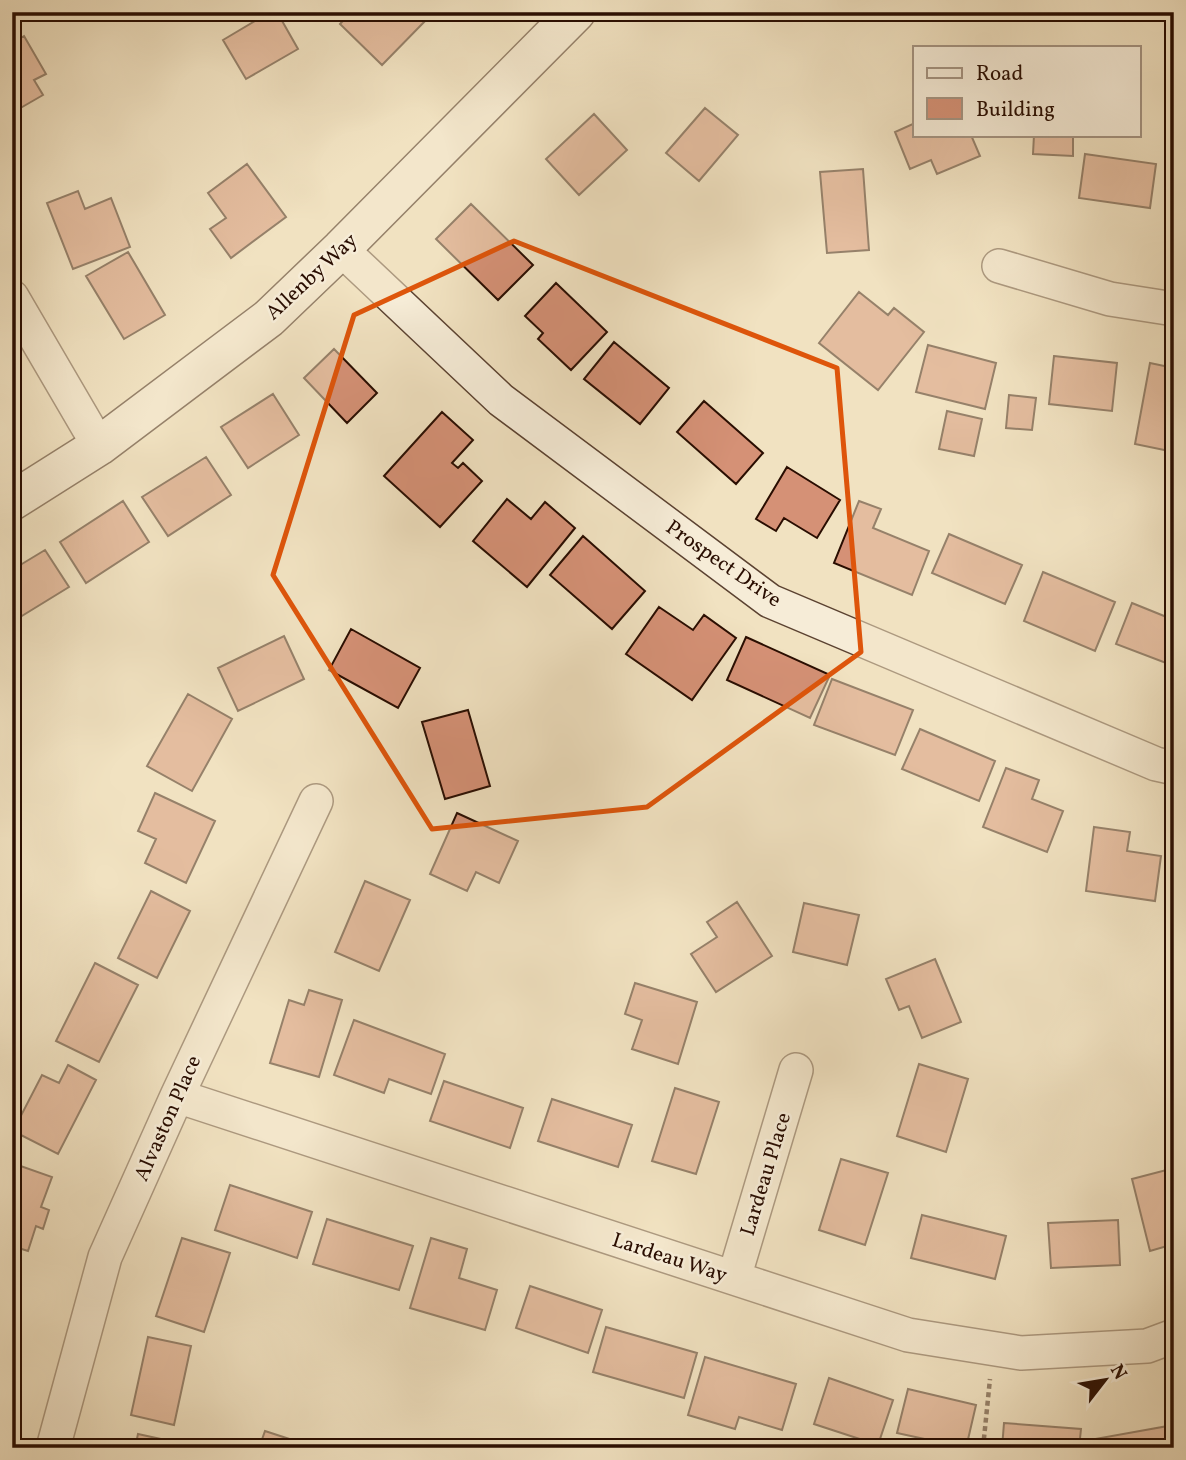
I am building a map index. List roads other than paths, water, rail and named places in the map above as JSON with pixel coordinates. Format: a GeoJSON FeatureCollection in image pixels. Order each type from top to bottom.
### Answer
{"type":"FeatureCollection","features":[{"type":"Feature","properties":{"kind":"street","name":"Allenby Way"},"geometry":{"type":"LineString","coordinates":[[12,502],[99,446],[269,317],[341,249],[576,12]]}},
{"type":"Feature","properties":{"kind":"street","name":"Prospect Drive"},"geometry":{"type":"LineString","coordinates":[[341,249],[501,400],[770,601],[1156,764],[1174,768]]}},
{"type":"Feature","properties":{"kind":"street"},"geometry":{"type":"LineString","coordinates":[[999,266],[1110,299],[1174,309]]}},
{"type":"Feature","properties":{"kind":"street"},"geometry":{"type":"LineString","coordinates":[[12,297],[99,446]]}},
{"type":"Feature","properties":{"kind":"street","name":"Alvaston Place"},"geometry":{"type":"LineString","coordinates":[[52,1448],[105,1257],[177,1096],[316,802]]}},
{"type":"Feature","properties":{"kind":"street","name":"Lardeau Place"},"geometry":{"type":"LineString","coordinates":[[734,1278],[796,1070]]}},
{"type":"Feature","properties":{"kind":"street","name":"Lardeau Way"},"geometry":{"type":"LineString","coordinates":[[177,1096],[908,1335],[1021,1353],[1147,1346],[1174,1336]]}}]}
